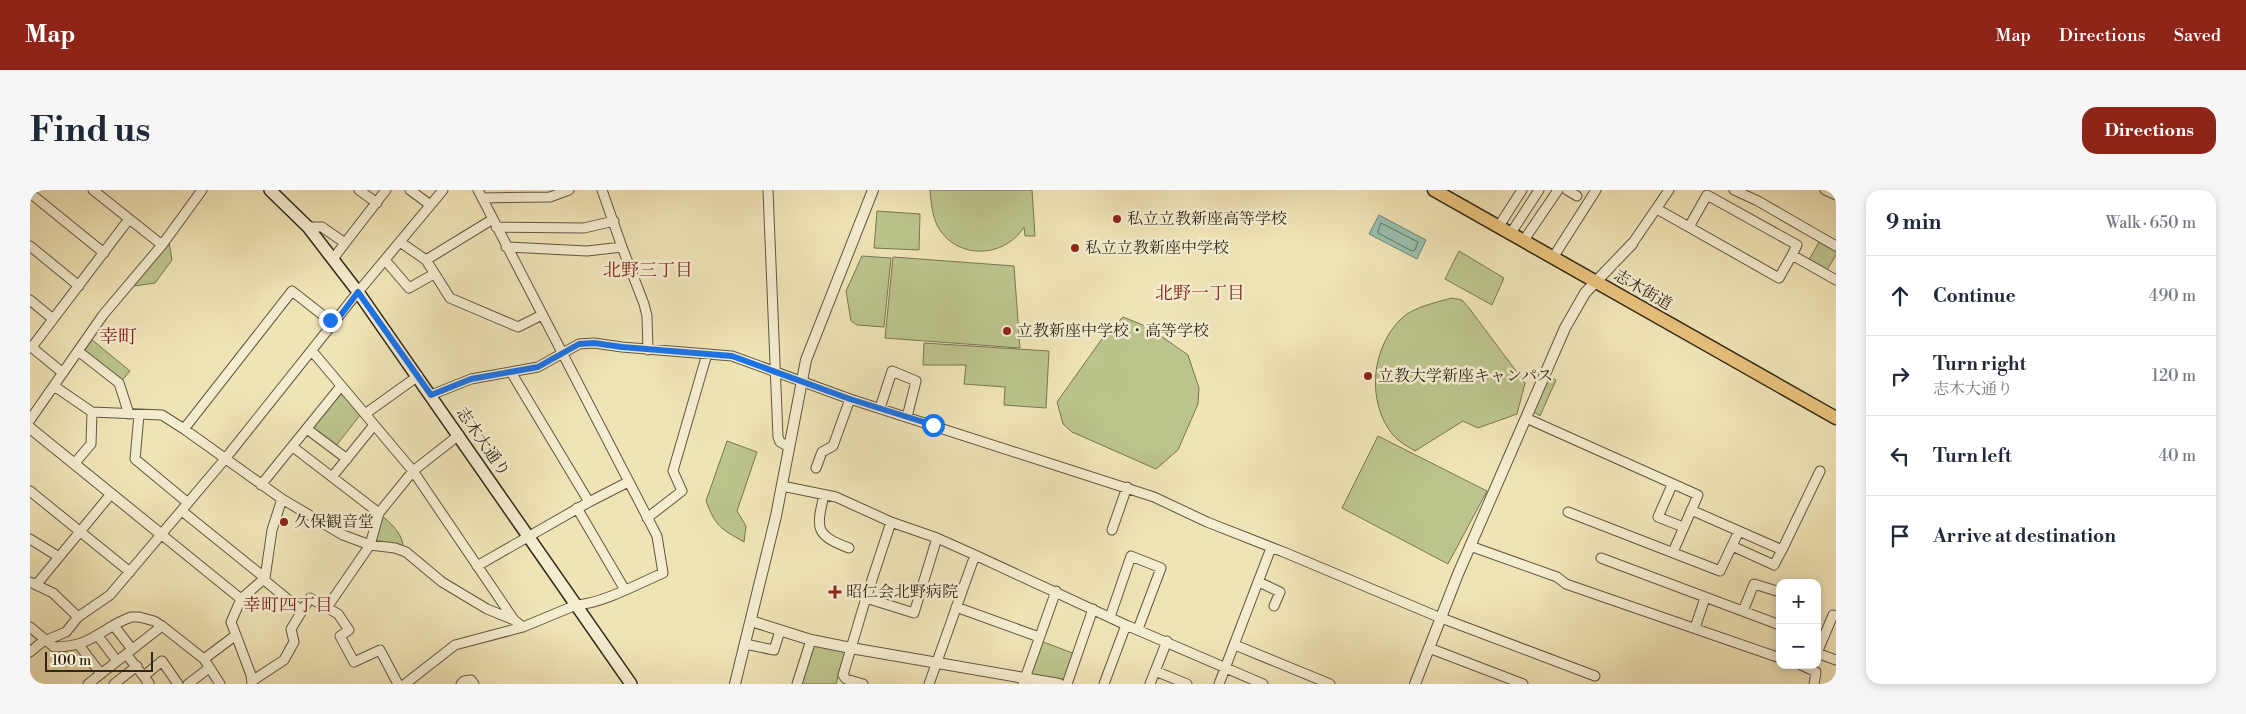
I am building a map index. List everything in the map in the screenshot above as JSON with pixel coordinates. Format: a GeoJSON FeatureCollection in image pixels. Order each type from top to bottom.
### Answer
{"type":"FeatureCollection","features":[{"type":"Feature","properties":{"kind":"main road","name":"志木街道"},"geometry":{"type":"LineString","coordinates":[[1434,190],[1554,256],[1596,282],[1836,418]]}},
{"type":"Feature","properties":{"kind":"main road","name":"志木大通り"},"geometry":{"type":"LineString","coordinates":[[274,191],[308,227],[358,292],[631,684]]}},
{"type":"Feature","properties":{"kind":"street"},"geometry":{"type":"LineString","coordinates":[[93,190],[162,245]]}},
{"type":"Feature","properties":{"kind":"street"},"geometry":{"type":"LineString","coordinates":[[30,420],[103,315],[162,245],[202,190]]}},
{"type":"Feature","properties":{"kind":"street"},"geometry":{"type":"LineString","coordinates":[[359,190],[377,203]]}},
{"type":"Feature","properties":{"kind":"street"},"geometry":{"type":"LineString","coordinates":[[333,259],[386,190]]}},
{"type":"Feature","properties":{"kind":"street"},"geometry":{"type":"LineString","coordinates":[[410,190],[429,204]]}},
{"type":"Feature","properties":{"kind":"street"},"geometry":{"type":"LineString","coordinates":[[30,652],[46,640],[66,632],[78,617],[110,595],[226,459],[358,292],[429,204],[443,190]]}},
{"type":"Feature","properties":{"kind":"street"},"geometry":{"type":"LineString","coordinates":[[405,684],[455,645],[523,627],[576,605],[625,590],[663,572],[657,536],[480,194],[550,197],[569,190]]}},
{"type":"Feature","properties":{"kind":"street"},"geometry":{"type":"LineString","coordinates":[[602,190],[644,304],[647,316],[648,350]]}},
{"type":"Feature","properties":{"kind":"street"},"geometry":{"type":"LineString","coordinates":[[768,190],[778,437],[780,442],[789,447]]}},
{"type":"Feature","properties":{"kind":"street"},"geometry":{"type":"LineString","coordinates":[[735,684],[782,486],[801,380],[814,335],[872,190]]}},
{"type":"Feature","properties":{"kind":"street"},"geometry":{"type":"LineString","coordinates":[[1499,226],[1522,190]]}},
{"type":"Feature","properties":{"kind":"street"},"geometry":{"type":"LineString","coordinates":[[1511,233],[1539,190]]}},
{"type":"Feature","properties":{"kind":"street"},"geometry":{"type":"LineString","coordinates":[[1524,240],[1558,190]]}},
{"type":"Feature","properties":{"kind":"street"},"geometry":{"type":"LineString","coordinates":[[1568,190],[1577,196]]}},
{"type":"Feature","properties":{"kind":"street"},"geometry":{"type":"LineString","coordinates":[[1554,256],[1596,190]]}},
{"type":"Feature","properties":{"kind":"street"},"geometry":{"type":"LineString","coordinates":[[1416,684],[1470,546],[1574,312],[1585,293],[1632,244],[1670,190]]}},
{"type":"Feature","properties":{"kind":"street"},"geometry":{"type":"LineString","coordinates":[[1734,190],[1758,201],[1836,246]]}},
{"type":"Feature","properties":{"kind":"street"},"geometry":{"type":"LineString","coordinates":[[1825,190],[1836,195]]}},
{"type":"Feature","properties":{"kind":"street"},"geometry":{"type":"LineString","coordinates":[[30,193],[104,252]]}},
{"type":"Feature","properties":{"kind":"street"},"geometry":{"type":"LineString","coordinates":[[1657,209],[1779,278],[1797,246],[1707,195],[1689,226]]}},
{"type":"Feature","properties":{"kind":"street"},"geometry":{"type":"LineString","coordinates":[[63,373],[31,347],[129,219]]}},
{"type":"Feature","properties":{"kind":"street"},"geometry":{"type":"LineString","coordinates":[[426,260],[494,223],[584,228],[614,221]]}},
{"type":"Feature","properties":{"kind":"street"},"geometry":{"type":"LineString","coordinates":[[308,227],[322,227],[345,243]]}},
{"type":"Feature","properties":{"kind":"street"},"geometry":{"type":"LineString","coordinates":[[400,242],[426,260],[450,298],[518,327],[542,315]]}},
{"type":"Feature","properties":{"kind":"street"},"geometry":{"type":"LineString","coordinates":[[30,246],[79,286]]}},
{"type":"Feature","properties":{"kind":"street"},"geometry":{"type":"LineString","coordinates":[[506,247],[587,251],[622,247]]}},
{"type":"Feature","properties":{"kind":"street"},"geometry":{"type":"LineString","coordinates":[[1792,255],[1836,280]]}},
{"type":"Feature","properties":{"kind":"street"},"geometry":{"type":"LineString","coordinates":[[385,260],[409,288],[434,274]]}},
{"type":"Feature","properties":{"kind":"street"},"geometry":{"type":"LineString","coordinates":[[184,429],[292,291],[334,324]]}},
{"type":"Feature","properties":{"kind":"street"},"geometry":{"type":"LineString","coordinates":[[30,300],[53,319]]}},
{"type":"Feature","properties":{"kind":"street"},"geometry":{"type":"LineString","coordinates":[[431,395],[471,379],[538,367],[579,344],[594,343],[648,350],[732,356],[850,399],[1127,487],[1441,617],[1595,676]]}},
{"type":"Feature","properties":{"kind":"street"},"geometry":{"type":"LineString","coordinates":[[78,351],[119,383],[129,414]]}},
{"type":"Feature","properties":{"kind":"street"},"geometry":{"type":"LineString","coordinates":[[312,351],[413,471],[514,620]]}},
{"type":"Feature","properties":{"kind":"street"},"geometry":{"type":"LineString","coordinates":[[646,518],[682,491],[673,471],[707,354]]}},
{"type":"Feature","properties":{"kind":"street"},"geometry":{"type":"LineString","coordinates":[[880,408],[892,371],[916,381],[907,417]]}},
{"type":"Feature","properties":{"kind":"street"},"geometry":{"type":"LineString","coordinates":[[511,372],[589,502]]}},
{"type":"Feature","properties":{"kind":"street"},"geometry":{"type":"LineString","coordinates":[[365,414],[418,376]]}},
{"type":"Feature","properties":{"kind":"street"},"geometry":{"type":"LineString","coordinates":[[54,386],[92,412],[162,415],[282,499],[343,535],[370,545],[395,548],[406,552],[442,582],[488,609],[514,620],[523,627]]}},
{"type":"Feature","properties":{"kind":"street"},"geometry":{"type":"LineString","coordinates":[[261,485],[341,386]]}},
{"type":"Feature","properties":{"kind":"street"},"geometry":{"type":"LineString","coordinates":[[816,468],[822,452],[833,446],[850,399]]}},
{"type":"Feature","properties":{"kind":"street"},"geometry":{"type":"LineString","coordinates":[[74,464],[91,444],[92,412]]}},
{"type":"Feature","properties":{"kind":"street"},"geometry":{"type":"LineString","coordinates":[[139,415],[135,459],[188,503]]}},
{"type":"Feature","properties":{"kind":"street"},"geometry":{"type":"LineString","coordinates":[[1526,418],[1698,495],[1673,552]]}},
{"type":"Feature","properties":{"kind":"street"},"geometry":{"type":"LineString","coordinates":[[332,477],[374,425]]}},
{"type":"Feature","properties":{"kind":"street"},"geometry":{"type":"LineString","coordinates":[[30,428],[241,599]]}},
{"type":"Feature","properties":{"kind":"street"},"geometry":{"type":"LineString","coordinates":[[307,429],[347,459]]}},
{"type":"Feature","properties":{"kind":"street"},"geometry":{"type":"LineString","coordinates":[[328,606],[370,545],[379,513],[413,471],[459,435]]}},
{"type":"Feature","properties":{"kind":"street"},"geometry":{"type":"LineString","coordinates":[[293,447],[379,513]]}},
{"type":"Feature","properties":{"kind":"street"},"geometry":{"type":"LineString","coordinates":[[1732,546],[1774,566],[1820,471]]}},
{"type":"Feature","properties":{"kind":"street"},"geometry":{"type":"LineString","coordinates":[[477,566],[577,508],[628,482]]}},
{"type":"Feature","properties":{"kind":"street"},"geometry":{"type":"LineString","coordinates":[[1672,485],[1658,517],[1683,527]]}},
{"type":"Feature","properties":{"kind":"street"},"geometry":{"type":"LineString","coordinates":[[782,486],[836,497],[891,522],[937,538],[1263,684]]}},
{"type":"Feature","properties":{"kind":"street"},"geometry":{"type":"LineString","coordinates":[[1112,530],[1127,487]]}},
{"type":"Feature","properties":{"kind":"street"},"geometry":{"type":"LineString","coordinates":[[30,491],[80,534],[130,572]]}},
{"type":"Feature","properties":{"kind":"street"},"geometry":{"type":"LineString","coordinates":[[78,617],[53,593],[33,583],[80,534],[111,494]]}},
{"type":"Feature","properties":{"kind":"street"},"geometry":{"type":"LineString","coordinates":[[824,495],[818,520],[822,532],[826,538],[849,548]]}},
{"type":"Feature","properties":{"kind":"street"},"geometry":{"type":"LineString","coordinates":[[282,499],[272,530],[264,579],[241,599],[231,622],[252,682],[284,660],[294,642],[292,630],[310,598],[328,606],[338,614],[349,630],[340,636],[354,662],[380,650],[398,684]]}},
{"type":"Feature","properties":{"kind":"street"},"geometry":{"type":"LineString","coordinates":[[577,508],[625,590]]}},
{"type":"Feature","properties":{"kind":"street"},"geometry":{"type":"LineString","coordinates":[[1691,510],[1782,550]]}},
{"type":"Feature","properties":{"kind":"street"},"geometry":{"type":"LineString","coordinates":[[182,511],[302,611]]}},
{"type":"Feature","properties":{"kind":"street"},"geometry":{"type":"LineString","coordinates":[[1568,512],[1720,571],[1739,531]]}},
{"type":"Feature","properties":{"kind":"street"},"geometry":{"type":"LineString","coordinates":[[863,684],[846,679],[843,675],[891,522]]}},
{"type":"Feature","properties":{"kind":"street"},"geometry":{"type":"LineString","coordinates":[[866,598],[914,613],[937,538]]}},
{"type":"Feature","properties":{"kind":"street"},"geometry":{"type":"LineString","coordinates":[[30,540],[59,557]]}},
{"type":"Feature","properties":{"kind":"street"},"geometry":{"type":"LineString","coordinates":[[1470,546],[1557,577],[1566,584],[1776,657]]}},
{"type":"Feature","properties":{"kind":"street"},"geometry":{"type":"LineString","coordinates":[[1219,684],[1271,548]]}},
{"type":"Feature","properties":{"kind":"street"},"geometry":{"type":"LineString","coordinates":[[928,684],[975,555]]}},
{"type":"Feature","properties":{"kind":"street"},"geometry":{"type":"LineString","coordinates":[[1110,617],[1131,556],[1161,568],[1138,629]]}},
{"type":"Feature","properties":{"kind":"street"},"geometry":{"type":"LineString","coordinates":[[1601,558],[1777,624]]}},
{"type":"Feature","properties":{"kind":"street"},"geometry":{"type":"LineString","coordinates":[[1259,582],[1280,592],[1274,606]]}},
{"type":"Feature","properties":{"kind":"street"},"geometry":{"type":"LineString","coordinates":[[1743,612],[1754,584],[1776,591]]}},
{"type":"Feature","properties":{"kind":"street"},"geometry":{"type":"LineString","coordinates":[[1024,681],[1056,591]]}},
{"type":"Feature","properties":{"kind":"street"},"geometry":{"type":"LineString","coordinates":[[1695,628],[1706,598]]}},
{"type":"Feature","properties":{"kind":"street"},"geometry":{"type":"LineString","coordinates":[[956,607],[1039,637]]}},
{"type":"Feature","properties":{"kind":"street"},"geometry":{"type":"LineString","coordinates":[[1067,684],[1093,609]]}},
{"type":"Feature","properties":{"kind":"street"},"geometry":{"type":"LineString","coordinates":[[1821,644],[1833,616]]}},
{"type":"Feature","properties":{"kind":"street"},"geometry":{"type":"LineString","coordinates":[[30,628],[54,647],[79,645],[98,636],[123,620],[139,617],[154,621],[204,659],[220,684]]}},
{"type":"Feature","properties":{"kind":"street"},"geometry":{"type":"LineString","coordinates":[[751,621],[811,640],[1024,681],[1059,684]]}},
{"type":"Feature","properties":{"kind":"street"},"geometry":{"type":"LineString","coordinates":[[1104,684],[1126,624]]}},
{"type":"Feature","properties":{"kind":"street"},"geometry":{"type":"LineString","coordinates":[[114,626],[146,680],[162,661],[178,684]]}},
{"type":"Feature","properties":{"kind":"street"},"geometry":{"type":"LineString","coordinates":[[88,684],[162,626]]}},
{"type":"Feature","properties":{"kind":"street"},"geometry":{"type":"LineString","coordinates":[[745,644],[774,650],[780,631]]}},
{"type":"Feature","properties":{"kind":"street"},"geometry":{"type":"LineString","coordinates":[[204,659],[236,635]]}},
{"type":"Feature","properties":{"kind":"street"},"geometry":{"type":"LineString","coordinates":[[98,636],[117,661]]}},
{"type":"Feature","properties":{"kind":"street"},"geometry":{"type":"LineString","coordinates":[[797,684],[811,640]]}},
{"type":"Feature","properties":{"kind":"street"},"geometry":{"type":"LineString","coordinates":[[1150,684],[1167,641]]}},
{"type":"Feature","properties":{"kind":"street"},"geometry":{"type":"LineString","coordinates":[[79,645],[101,674]]}},
{"type":"Feature","properties":{"kind":"street"},"geometry":{"type":"LineString","coordinates":[[1234,645],[1330,684]]}},
{"type":"Feature","properties":{"kind":"street"},"geometry":{"type":"LineString","coordinates":[[1429,648],[1523,684]]}},
{"type":"Feature","properties":{"kind":"street"},"geometry":{"type":"LineString","coordinates":[[1821,654],[1836,660]]}},
{"type":"Feature","properties":{"kind":"street"},"geometry":{"type":"LineString","coordinates":[[114,684],[136,666]]}},
{"type":"Feature","properties":{"kind":"street"},"geometry":{"type":"LineString","coordinates":[[188,684],[209,668]]}},
{"type":"Feature","properties":{"kind":"street"},"geometry":{"type":"LineString","coordinates":[[1813,669],[1817,676],[1814,684]]}},
{"type":"Feature","properties":{"kind":"street"},"geometry":{"type":"LineString","coordinates":[[1155,671],[1187,684]]}},
{"type":"Feature","properties":{"kind":"street"},"geometry":{"type":"LineString","coordinates":[[461,684],[464,681],[471,680],[474,684]]}},
{"type":"Feature","properties":{"kind":"green space"},"geometry":{"type":"Polygon","coordinates":[[[930,190],[1032,190],[1035,236],[1025,236],[1024,227],[1015,238],[992,250],[980,251],[955,245],[937,225],[931,203],[930,190]]]}},
{"type":"Feature","properties":{"kind":"green space"},"geometry":{"type":"Polygon","coordinates":[[[877,211],[920,214],[919,250],[874,248],[877,211]]]}},
{"type":"Feature","properties":{"kind":"green space"},"geometry":{"type":"Polygon","coordinates":[[[1820,240],[1836,249],[1836,255],[1827,270],[1809,260],[1820,240]]]}},
{"type":"Feature","properties":{"kind":"green space"},"geometry":{"type":"Polygon","coordinates":[[[169,242],[172,260],[155,283],[134,286],[169,242]]]}},
{"type":"Feature","properties":{"kind":"green space"},"geometry":{"type":"Polygon","coordinates":[[[1459,251],[1504,278],[1492,305],[1445,279],[1459,251]]]}},
{"type":"Feature","properties":{"kind":"green space"},"geometry":{"type":"Polygon","coordinates":[[[862,256],[891,258],[884,327],[857,325],[851,321],[846,291],[862,256]]]}},
{"type":"Feature","properties":{"kind":"green space"},"geometry":{"type":"Polygon","coordinates":[[[893,257],[1014,266],[1020,348],[885,338],[893,257]]]}},
{"type":"Feature","properties":{"kind":"green space"},"geometry":{"type":"Polygon","coordinates":[[[1452,298],[1462,300],[1469,308],[1525,383],[1517,414],[1478,428],[1463,421],[1415,451],[1395,437],[1384,422],[1376,391],[1378,359],[1392,330],[1402,318],[1419,308],[1452,298]]]}},
{"type":"Feature","properties":{"kind":"green space"},"geometry":{"type":"Polygon","coordinates":[[[1123,317],[1148,327],[1188,355],[1199,388],[1198,404],[1178,450],[1156,469],[1072,432],[1063,424],[1057,402],[1104,336],[1123,317]]]}},
{"type":"Feature","properties":{"kind":"green space"},"geometry":{"type":"Polygon","coordinates":[[[91,339],[130,371],[120,383],[82,351],[91,339]]]}},
{"type":"Feature","properties":{"kind":"green space"},"geometry":{"type":"Polygon","coordinates":[[[924,343],[1049,351],[1046,408],[1004,405],[1005,387],[964,384],[966,365],[923,365],[924,343]]]}},
{"type":"Feature","properties":{"kind":"green space"},"geometry":{"type":"Polygon","coordinates":[[[1549,377],[1556,380],[1540,416],[1534,412],[1549,377]]]}},
{"type":"Feature","properties":{"kind":"green space"},"geometry":{"type":"Polygon","coordinates":[[[340,392],[343,392],[361,414],[335,447],[311,429],[340,392]]]}},
{"type":"Feature","properties":{"kind":"green space"},"geometry":{"type":"Polygon","coordinates":[[[1378,436],[1487,491],[1448,564],[1342,508],[1378,436]]]}},
{"type":"Feature","properties":{"kind":"green space"},"geometry":{"type":"Polygon","coordinates":[[[727,441],[757,452],[737,511],[746,526],[744,542],[716,522],[706,501],[727,441]]]}},
{"type":"Feature","properties":{"kind":"green space"},"geometry":{"type":"Polygon","coordinates":[[[381,518],[385,518],[398,532],[402,540],[403,549],[374,542],[381,518]]]}},
{"type":"Feature","properties":{"kind":"green space"},"geometry":{"type":"Polygon","coordinates":[[[1041,641],[1075,654],[1065,682],[1028,676],[1041,641]]]}},
{"type":"Feature","properties":{"kind":"green space"},"geometry":{"type":"Polygon","coordinates":[[[813,645],[845,652],[836,684],[801,684],[813,645]]]}},
{"type":"Feature","properties":{"kind":"water"},"geometry":{"type":"Polygon","coordinates":[[[1379,215],[1426,240],[1417,259],[1369,234],[1379,215]]]}},
{"type":"Feature","properties":{"kind":"place","name":"私立立教新座高等学校"},"geometry":{"type":"Point","coordinates":[1117,219]}},
{"type":"Feature","properties":{"kind":"place","name":"私立立教新座中学校"},"geometry":{"type":"Point","coordinates":[1075,248]}},
{"type":"Feature","properties":{"kind":"place","name":"立教新座中学校・高等学校"},"geometry":{"type":"Point","coordinates":[1007,331]}},
{"type":"Feature","properties":{"kind":"place","name":"立教大学新座キャンパス"},"geometry":{"type":"Point","coordinates":[1368,376]}},
{"type":"Feature","properties":{"kind":"place","name":"久保観音堂"},"geometry":{"type":"Point","coordinates":[284,522]}},
{"type":"Feature","properties":{"kind":"place","name":"昭仁会北野病院"},"geometry":{"type":"Point","coordinates":[835,592]}},
{"type":"Feature","properties":{"kind":"district","name":"北野三丁目"},"geometry":{"type":"Point","coordinates":[648,270]}},
{"type":"Feature","properties":{"kind":"district","name":"北野一丁目"},"geometry":{"type":"Point","coordinates":[1200,293]}},
{"type":"Feature","properties":{"kind":"district","name":"幸町"},"geometry":{"type":"Point","coordinates":[118,337]}},
{"type":"Feature","properties":{"kind":"district","name":"幸町四丁目"},"geometry":{"type":"Point","coordinates":[288,605]}},
{"type":"Feature","properties":{"kind":"route"},"geometry":{"type":"LineString","coordinates":[[330,320],[334,324],[358,292],[431,395],[471,379],[538,367],[579,344],[594,343],[732,356],[770,368],[850,399],[933,425]]}}]}
